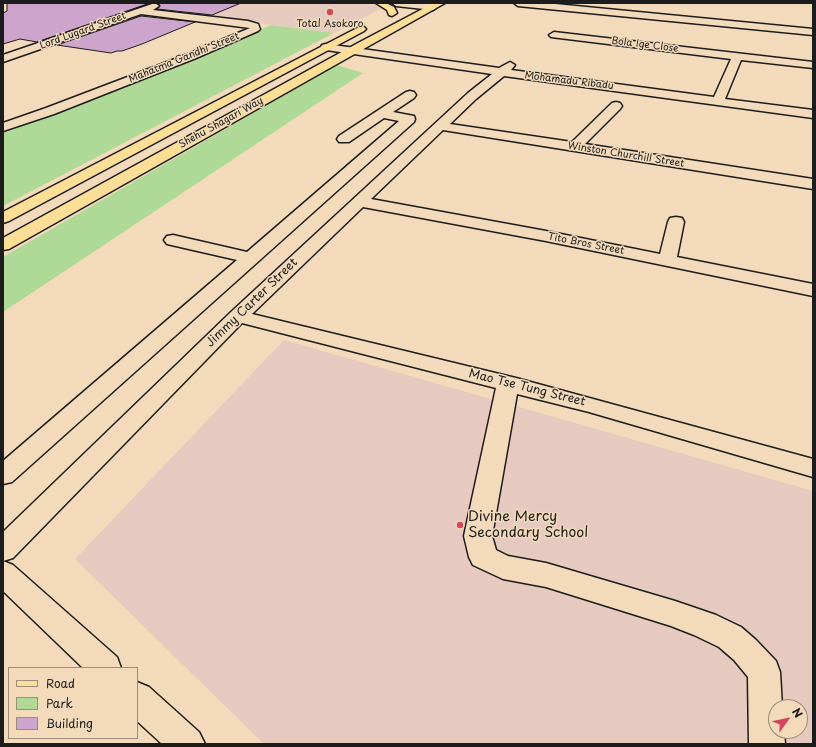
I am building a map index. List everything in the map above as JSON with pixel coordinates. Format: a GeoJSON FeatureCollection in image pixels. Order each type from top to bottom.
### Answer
{"type":"FeatureCollection","features":[{"type":"Feature","properties":{"kind":"main road"},"geometry":{"type":"LineString","coordinates":[[380,3],[391,9],[401,6]]}},
{"type":"Feature","properties":{"kind":"main road","name":"Shehu Shagari Way"},"geometry":{"type":"LineString","coordinates":[[3,245],[356,48],[437,5]]}},
{"type":"Feature","properties":{"kind":"main road","name":"Shehu Shagari Way"},"geometry":{"type":"LineString","coordinates":[[3,218],[374,22],[401,6]]}},
{"type":"Feature","properties":{"kind":"street","name":"Lord Lugard Street"},"geometry":{"type":"LineString","coordinates":[[3,59],[163,3]]}},
{"type":"Feature","properties":{"kind":"street"},"geometry":{"type":"LineString","coordinates":[[518,3],[813,32]]}},
{"type":"Feature","properties":{"kind":"street"},"geometry":{"type":"LineString","coordinates":[[401,6],[437,5]]}},
{"type":"Feature","properties":{"kind":"street","name":"Mahatma Gandhi Street"},"geometry":{"type":"LineString","coordinates":[[3,127],[50,111],[185,59],[255,29],[255,26],[248,24],[140,11]]}},
{"type":"Feature","properties":{"kind":"street","name":"Bola Ige Close"},"geometry":{"type":"LineString","coordinates":[[554,34],[813,65]]}},
{"type":"Feature","properties":{"kind":"street"},"geometry":{"type":"LineString","coordinates":[[657,46],[663,36]]}},
{"type":"Feature","properties":{"kind":"street","name":"Mohamadu Ribadu"},"geometry":{"type":"LineString","coordinates":[[332,44],[505,69],[720,96],[813,105]]}},
{"type":"Feature","properties":{"kind":"street"},"geometry":{"type":"LineString","coordinates":[[720,96],[737,56]]}},
{"type":"Feature","properties":{"kind":"street","name":"Jimmy Carter Street"},"geometry":{"type":"LineString","coordinates":[[3,550],[238,316],[440,126],[505,69]]}},
{"type":"Feature","properties":{"kind":"street"},"geometry":{"type":"LineString","coordinates":[[344,139],[410,95]]}},
{"type":"Feature","properties":{"kind":"street","name":"Mohamadu Ribadu"},"geometry":{"type":"LineString","coordinates":[[720,96],[813,114]]}},
{"type":"Feature","properties":{"kind":"street"},"geometry":{"type":"LineString","coordinates":[[575,147],[616,106]]}},
{"type":"Feature","properties":{"kind":"street"},"geometry":{"type":"LineString","coordinates":[[3,475],[409,120],[381,114]]}},
{"type":"Feature","properties":{"kind":"street","name":"Winston Churchill Street"},"geometry":{"type":"LineString","coordinates":[[440,126],[813,184]]}},
{"type":"Feature","properties":{"kind":"street","name":"Tito Bros Street"},"geometry":{"type":"LineString","coordinates":[[359,202],[667,260],[813,290]]}},
{"type":"Feature","properties":{"kind":"street"},"geometry":{"type":"LineString","coordinates":[[667,260],[676,222]]}},
{"type":"Feature","properties":{"kind":"street"},"geometry":{"type":"LineString","coordinates":[[173,240],[251,258]]}},
{"type":"Feature","properties":{"kind":"street","name":"Mao Tse Tung Street"},"geometry":{"type":"LineString","coordinates":[[238,316],[508,383],[813,468]]}},
{"type":"Feature","properties":{"kind":"street"},"geometry":{"type":"LineString","coordinates":[[508,383],[478,536],[483,557],[503,567],[546,575],[675,614],[705,625],[730,637],[745,650],[764,672],[767,744]]}},
{"type":"Feature","properties":{"kind":"street"},"geometry":{"type":"LineString","coordinates":[[3,572],[104,667]]}},
{"type":"Feature","properties":{"kind":"street"},"geometry":{"type":"LineString","coordinates":[[138,699],[187,744]]}},
{"type":"Feature","properties":{"kind":"shaded area"},"geometry":{"type":"Polygon","coordinates":[[[188,3],[358,3],[375,5],[382,8],[334,33],[165,11],[188,3]]]}},
{"type":"Feature","properties":{"kind":"shaded area","name":"Divine Mercy Secondary School"},"geometry":{"type":"Polygon","coordinates":[[[284,340],[813,491],[813,744],[264,744],[75,559],[284,340]]]}},
{"type":"Feature","properties":{"kind":"green space"},"geometry":{"type":"Polygon","coordinates":[[[271,25],[334,33],[3,206],[3,133],[122,89],[271,25]]]}},
{"type":"Feature","properties":{"kind":"green space"},"geometry":{"type":"Polygon","coordinates":[[[337,65],[363,73],[3,312],[3,257],[337,65]]]}},
{"type":"Feature","properties":{"kind":"building"},"geometry":{"type":"Polygon","coordinates":[[[7,3],[150,3],[37,42],[20,39],[3,44],[3,13],[7,11],[7,3]]]}},
{"type":"Feature","properties":{"kind":"building"},"geometry":{"type":"Polygon","coordinates":[[[158,3],[241,3],[212,15],[157,9],[160,6],[158,3]]]}},
{"type":"Feature","properties":{"kind":"building"},"geometry":{"type":"Polygon","coordinates":[[[141,16],[195,22],[142,44],[111,53],[57,45],[141,16]]]}},
{"type":"Feature","properties":{"kind":"place","name":"Total Asokoro"},"geometry":{"type":"Point","coordinates":[330,12]}},
{"type":"Feature","properties":{"kind":"place","name":"Divine Mercy Secondary School"},"geometry":{"type":"Point","coordinates":[460,525]}}]}
